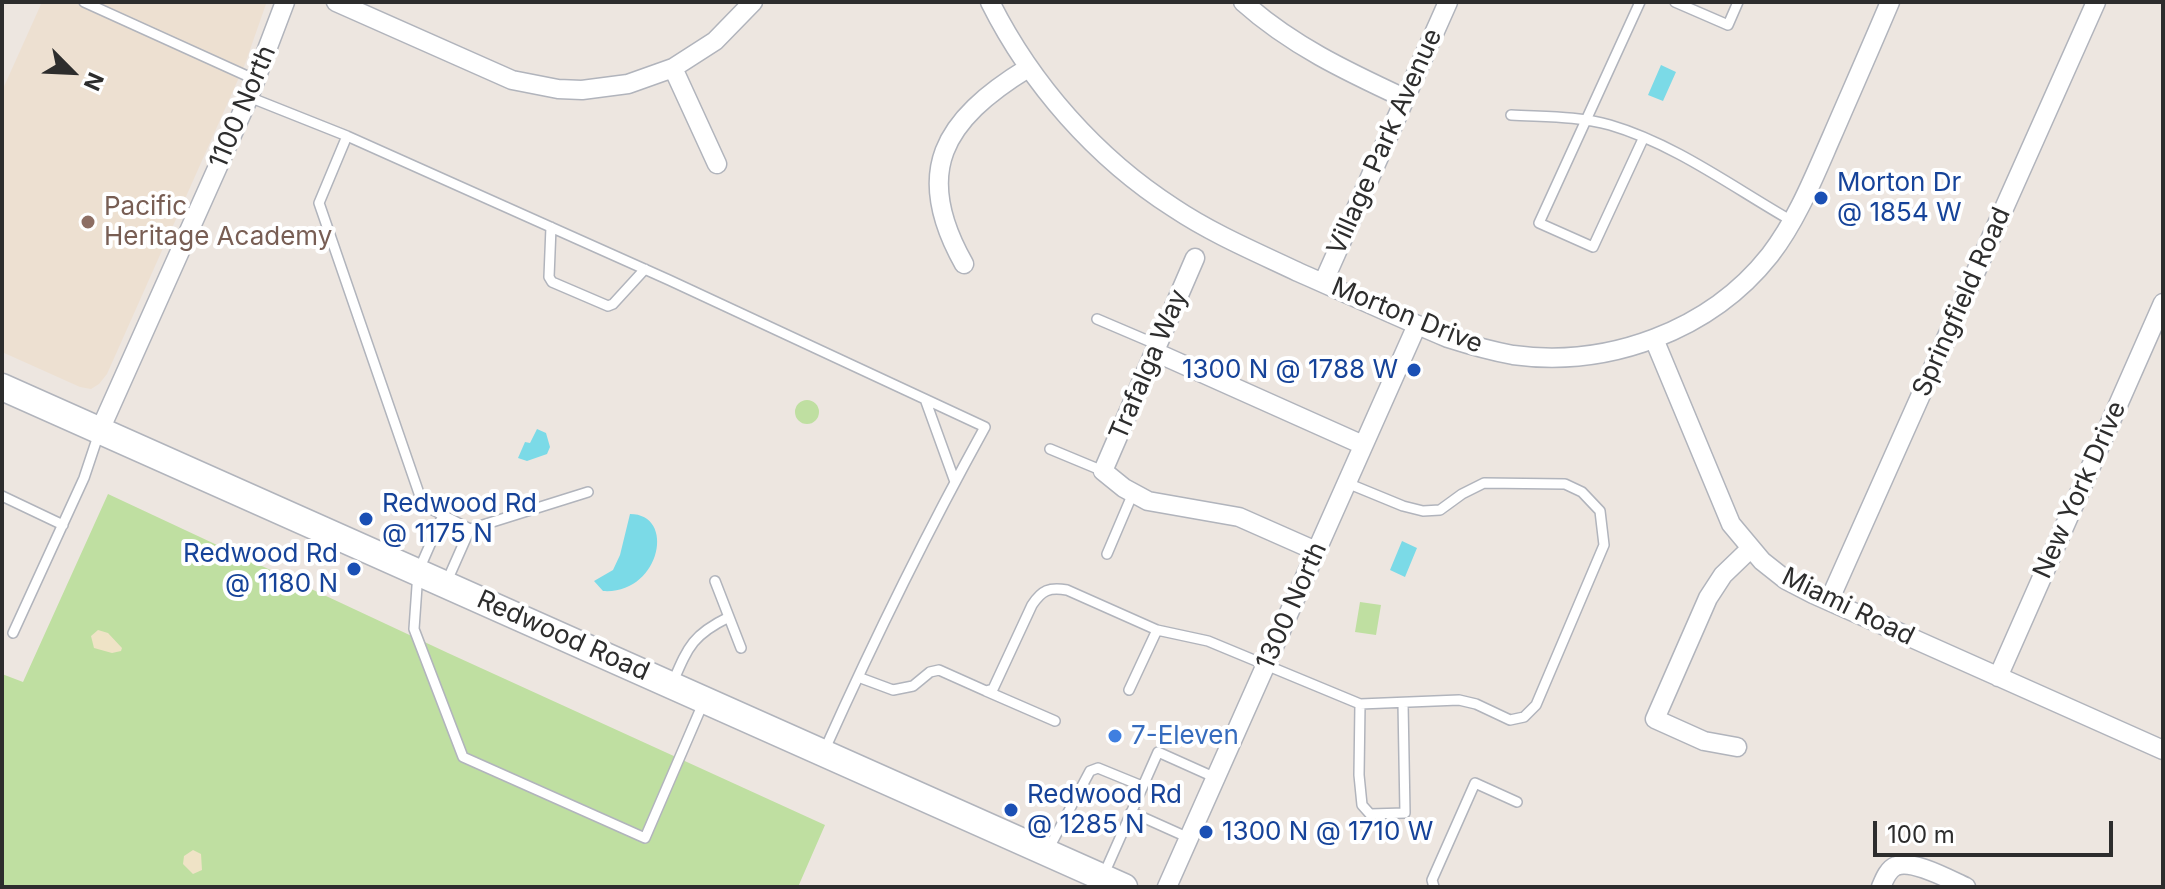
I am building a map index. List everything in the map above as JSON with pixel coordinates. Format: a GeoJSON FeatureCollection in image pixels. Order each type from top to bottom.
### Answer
{"type":"FeatureCollection","features":[{"type":"Feature","properties":{"kind":"main road","name":"Redwood Road"},"geometry":{"type":"LineString","coordinates":[[2,387],[1113,882]]}},
{"type":"Feature","properties":{"kind":"street","name":"1100 North"},"geometry":{"type":"LineString","coordinates":[[100,430],[253,88],[285,2]]}},
{"type":"Feature","properties":{"kind":"street"},"geometry":{"type":"LineString","coordinates":[[336,2],[489,70],[534,86],[558,89],[605,88],[651,77],[673,68],[715,41],[753,2]]}},
{"type":"Feature","properties":{"kind":"street","name":"Morton Drive"},"geometry":{"type":"LineString","coordinates":[[990,2],[1028,68],[1107,157],[1140,184],[1208,229],[1417,325],[1482,348],[1544,357],[1601,353],[1654,339],[1698,317],[1737,289],[1769,256],[1792,221],[1890,2]]}},
{"type":"Feature","properties":{"kind":"street"},"geometry":{"type":"LineString","coordinates":[[1243,2],[1318,57],[1404,98]]}},
{"type":"Feature","properties":{"kind":"street","name":"Village Park Avenue"},"geometry":{"type":"LineString","coordinates":[[1323,283],[1448,2]]}},
{"type":"Feature","properties":{"kind":"street","name":"Springfield Road"},"geometry":{"type":"LineString","coordinates":[[1829,601],[2096,2]]}},
{"type":"Feature","properties":{"kind":"street"},"geometry":{"type":"LineString","coordinates":[[673,68],[717,164]]}},
{"type":"Feature","properties":{"kind":"street"},"geometry":{"type":"LineString","coordinates":[[964,264],[942,220],[938,179],[941,159],[961,120],[992,91],[1028,68]]}},
{"type":"Feature","properties":{"kind":"street","name":"Trafalga Way"},"geometry":{"type":"LineString","coordinates":[[1103,471],[1195,258]]}},
{"type":"Feature","properties":{"kind":"street","name":"New York Drive"},"geometry":{"type":"LineString","coordinates":[[1998,677],[2163,303]]}},
{"type":"Feature","properties":{"kind":"street","name":"1300 North"},"geometry":{"type":"LineString","coordinates":[[1167,887],[1417,325]]}},
{"type":"Feature","properties":{"kind":"street","name":"Miami Road"},"geometry":{"type":"LineString","coordinates":[[1654,339],[1724,510],[1750,549],[1786,580],[2163,750]]}},
{"type":"Feature","properties":{"kind":"street"},"geometry":{"type":"LineString","coordinates":[[1156,349],[1363,445]]}},
{"type":"Feature","properties":{"kind":"street"},"geometry":{"type":"LineString","coordinates":[[1103,471],[1133,493],[1163,505],[1239,517],[1316,551]]}},
{"type":"Feature","properties":{"kind":"street"},"geometry":{"type":"LineString","coordinates":[[1737,747],[1704,741],[1655,719],[1708,598],[1723,575],[1750,549]]}},
{"type":"Feature","properties":{"kind":"street"},"geometry":{"type":"LineString","coordinates":[[1881,887],[1894,866],[1918,867],[1966,887]]}},
{"type":"Feature","properties":{"kind":"lane"},"geometry":{"type":"LineString","coordinates":[[84,2],[347,136],[645,269],[985,427],[858,677],[824,752]]}},
{"type":"Feature","properties":{"kind":"lane"},"geometry":{"type":"LineString","coordinates":[[1640,2],[1539,223],[1593,247],[1643,139]]}},
{"type":"Feature","properties":{"kind":"lane"},"geometry":{"type":"LineString","coordinates":[[1675,2],[1728,25],[1738,2]]}},
{"type":"Feature","properties":{"kind":"lane"},"geometry":{"type":"LineString","coordinates":[[1511,115],[1587,120],[1612,126],[1695,165],[1792,221]]}},
{"type":"Feature","properties":{"kind":"lane"},"geometry":{"type":"LineString","coordinates":[[347,136],[319,203],[423,505],[470,529],[588,492]]}},
{"type":"Feature","properties":{"kind":"lane"},"geometry":{"type":"LineString","coordinates":[[551,227],[549,277],[552,282],[608,306],[645,269]]}},
{"type":"Feature","properties":{"kind":"lane"},"geometry":{"type":"LineString","coordinates":[[1097,319],[1156,349]]}},
{"type":"Feature","properties":{"kind":"lane"},"geometry":{"type":"LineString","coordinates":[[925,399],[955,482]]}},
{"type":"Feature","properties":{"kind":"lane"},"geometry":{"type":"LineString","coordinates":[[13,633],[93,457],[100,430]]}},
{"type":"Feature","properties":{"kind":"lane"},"geometry":{"type":"LineString","coordinates":[[1050,449],[1103,471]]}},
{"type":"Feature","properties":{"kind":"lane"},"geometry":{"type":"LineString","coordinates":[[986,691],[993,689],[997,683],[1040,592],[1046,589],[1067,590],[1157,630],[1208,641],[1360,704],[1459,700],[1476,704],[1510,720],[1524,717],[1536,705],[1604,545],[1600,511],[1582,492],[1565,484],[1484,483],[1440,510],[1423,511],[1347,483]]}},
{"type":"Feature","properties":{"kind":"lane"},"geometry":{"type":"LineString","coordinates":[[1107,554],[1133,493]]}},
{"type":"Feature","properties":{"kind":"lane"},"geometry":{"type":"LineString","coordinates":[[2,496],[63,525]]}},
{"type":"Feature","properties":{"kind":"lane"},"geometry":{"type":"LineString","coordinates":[[443,515],[418,572],[414,629],[463,757],[645,838],[705,699]]}},
{"type":"Feature","properties":{"kind":"lane"},"geometry":{"type":"LineString","coordinates":[[445,584],[470,529]]}},
{"type":"Feature","properties":{"kind":"lane"},"geometry":{"type":"LineString","coordinates":[[715,581],[741,648]]}},
{"type":"Feature","properties":{"kind":"lane"},"geometry":{"type":"LineString","coordinates":[[672,684],[695,638],[729,617]]}},
{"type":"Feature","properties":{"kind":"lane"},"geometry":{"type":"LineString","coordinates":[[1129,690],[1157,630]]}},
{"type":"Feature","properties":{"kind":"lane"},"geometry":{"type":"LineString","coordinates":[[858,677],[893,690],[913,686],[930,672],[939,670],[1055,721]]}},
{"type":"Feature","properties":{"kind":"lane"},"geometry":{"type":"LineString","coordinates":[[1360,704],[1360,790],[1362,805],[1370,814],[1405,813],[1403,703]]}},
{"type":"Feature","properties":{"kind":"lane"},"geometry":{"type":"LineString","coordinates":[[1113,882],[1131,812],[1158,752],[1216,778]]}},
{"type":"Feature","properties":{"kind":"lane"},"geometry":{"type":"LineString","coordinates":[[1047,853],[1090,771],[1098,768],[1142,786]]}},
{"type":"Feature","properties":{"kind":"lane"},"geometry":{"type":"LineString","coordinates":[[1434,887],[1432,880],[1475,783],[1517,802]]}},
{"type":"Feature","properties":{"kind":"lane"},"geometry":{"type":"LineString","coordinates":[[1131,812],[1189,838]]}},
{"type":"Feature","properties":{"kind":"shaded area","name":"Pacific Heritage Academy"},"geometry":{"type":"Polygon","coordinates":[[[42,2],[266,4],[245,64],[107,374],[91,389],[2,352],[2,91],[42,2]]]}},
{"type":"Feature","properties":{"kind":"green space"},"geometry":{"type":"Polygon","coordinates":[[[807,400],[815,404],[819,412],[815,420],[807,424],[799,420],[795,412],[799,404],[807,400]]]}},
{"type":"Feature","properties":{"kind":"green space"},"geometry":{"type":"Polygon","coordinates":[[[108,494],[825,825],[798,887],[2,887],[2,674],[23,682],[108,494]]]}},
{"type":"Feature","properties":{"kind":"green space"},"geometry":{"type":"Polygon","coordinates":[[[1360,602],[1381,605],[1376,635],[1355,632],[1360,602]]]}},
{"type":"Feature","properties":{"kind":"sand"},"geometry":{"type":"Polygon","coordinates":[[[98,630],[108,633],[122,648],[121,651],[112,653],[94,648],[91,636],[98,630]]]}},
{"type":"Feature","properties":{"kind":"sand"},"geometry":{"type":"Polygon","coordinates":[[[193,850],[201,854],[202,870],[193,874],[183,864],[184,856],[193,850]]]}},
{"type":"Feature","properties":{"kind":"water"},"geometry":{"type":"Polygon","coordinates":[[[1661,65],[1676,72],[1663,101],[1648,95],[1661,65]]]}},
{"type":"Feature","properties":{"kind":"water"},"geometry":{"type":"Polygon","coordinates":[[[537,429],[546,433],[550,447],[547,454],[527,461],[518,458],[525,442],[530,443],[537,429]]]}},
{"type":"Feature","properties":{"kind":"water"},"geometry":{"type":"Polygon","coordinates":[[[630,514],[645,517],[654,527],[656,554],[638,581],[622,589],[603,591],[594,581],[613,570],[630,514]]]}},
{"type":"Feature","properties":{"kind":"water"},"geometry":{"type":"Polygon","coordinates":[[[1402,541],[1417,548],[1405,577],[1390,570],[1402,541]]]}},
{"type":"Feature","properties":{"kind":"place","name":"Morton Dr @ 1854 W"},"geometry":{"type":"Point","coordinates":[1821,198]}},
{"type":"Feature","properties":{"kind":"place","name":"Pacific Heritage Academy"},"geometry":{"type":"Point","coordinates":[88,222]}},
{"type":"Feature","properties":{"kind":"place","name":"1300 N @ 1788 W"},"geometry":{"type":"Point","coordinates":[1414,370]}},
{"type":"Feature","properties":{"kind":"place","name":"Redwood Rd @ 1175 N"},"geometry":{"type":"Point","coordinates":[366,519]}},
{"type":"Feature","properties":{"kind":"place","name":"Redwood Rd @ 1180 N"},"geometry":{"type":"Point","coordinates":[354,569]}},
{"type":"Feature","properties":{"kind":"place","name":"7-Eleven"},"geometry":{"type":"Point","coordinates":[1115,736]}},
{"type":"Feature","properties":{"kind":"place","name":"Redwood Rd @ 1285 N"},"geometry":{"type":"Point","coordinates":[1011,810]}},
{"type":"Feature","properties":{"kind":"place","name":"1300 N @ 1710 W"},"geometry":{"type":"Point","coordinates":[1206,832]}}]}
